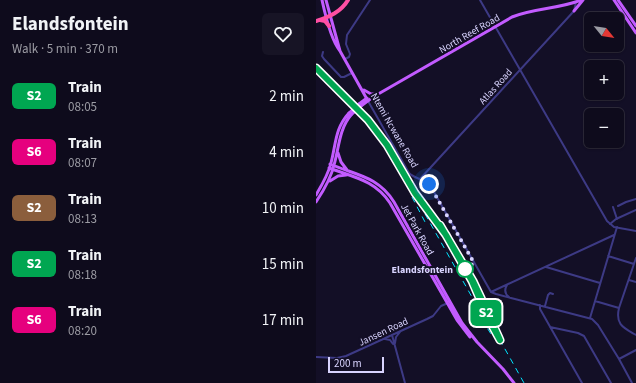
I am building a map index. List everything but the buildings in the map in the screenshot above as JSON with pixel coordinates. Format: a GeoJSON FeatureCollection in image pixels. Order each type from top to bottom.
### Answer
{"type":"FeatureCollection","features":[{"type":"Feature","properties":{"kind":"highway"},"geometry":{"type":"LineString","coordinates":[[318,21],[342,8],[348,0]]}},
{"type":"Feature","properties":{"kind":"highway"},"geometry":{"type":"LineString","coordinates":[[318,21],[325,21],[329,26]]}},
{"type":"Feature","properties":{"kind":"main road","name":"Ntemi Ncwane Road"},"geometry":{"type":"LineString","coordinates":[[322,0],[340,50]]}},
{"type":"Feature","properties":{"kind":"main road","name":"Ntemi Ncwane Road"},"geometry":{"type":"LineString","coordinates":[[326,0],[329,26],[336,45],[368,100]]}},
{"type":"Feature","properties":{"kind":"main road","name":"North Reef Road"},"geometry":{"type":"LineString","coordinates":[[332,167],[339,128],[344,119],[360,104],[507,20],[521,14],[582,0]]}},
{"type":"Feature","properties":{"kind":"main road"},"geometry":{"type":"LineString","coordinates":[[574,11],[582,0]]}},
{"type":"Feature","properties":{"kind":"main road"},"geometry":{"type":"LineString","coordinates":[[614,0],[636,33]]}},
{"type":"Feature","properties":{"kind":"main road"},"geometry":{"type":"LineString","coordinates":[[618,0],[636,26]]}},
{"type":"Feature","properties":{"kind":"main road"},"geometry":{"type":"LineString","coordinates":[[362,90],[371,94],[379,94]]}},
{"type":"Feature","properties":{"kind":"main road"},"geometry":{"type":"LineString","coordinates":[[360,104],[363,97],[362,90]]}},
{"type":"Feature","properties":{"kind":"main road","name":"North Reef Road"},"geometry":{"type":"LineString","coordinates":[[332,167],[338,151],[343,126],[350,114]]}},
{"type":"Feature","properties":{"kind":"main road"},"geometry":{"type":"LineString","coordinates":[[316,202],[333,178],[349,173],[341,162],[338,151]]}},
{"type":"Feature","properties":{"kind":"main road"},"geometry":{"type":"LineString","coordinates":[[328,183],[332,167]]}},
{"type":"Feature","properties":{"kind":"main road"},"geometry":{"type":"LineString","coordinates":[[316,195],[332,167]]}},
{"type":"Feature","properties":{"kind":"main road","name":"Jet Park Road"},"geometry":{"type":"LineString","coordinates":[[332,167],[375,182],[390,195],[448,303],[464,326],[504,370],[513,383]]}},
{"type":"Feature","properties":{"kind":"street"},"geometry":{"type":"LineString","coordinates":[[345,59],[350,54],[346,44],[347,35],[370,0]]}},
{"type":"Feature","properties":{"kind":"street"},"geometry":{"type":"LineString","coordinates":[[480,0],[607,221],[617,228],[636,231]]}},
{"type":"Feature","properties":{"kind":"street","name":"Atlas Road"},"geometry":{"type":"LineString","coordinates":[[420,179],[574,11],[576,2]]}},
{"type":"Feature","properties":{"kind":"street"},"geometry":{"type":"LineString","coordinates":[[323,52],[322,56],[324,59],[341,77],[353,72]]}},
{"type":"Feature","properties":{"kind":"street","name":"Ntemi Ncwane Road"},"geometry":{"type":"LineString","coordinates":[[368,100],[408,172],[413,176],[427,182],[431,186],[491,292]]}},
{"type":"Feature","properties":{"kind":"street"},"geometry":{"type":"LineString","coordinates":[[618,206],[636,199]]}},
{"type":"Feature","properties":{"kind":"street"},"geometry":{"type":"LineString","coordinates":[[613,207],[617,218]]}},
{"type":"Feature","properties":{"kind":"street"},"geometry":{"type":"LineString","coordinates":[[610,224],[617,218],[636,210]]}},
{"type":"Feature","properties":{"kind":"street"},"geometry":{"type":"LineString","coordinates":[[590,318],[617,228]]}},
{"type":"Feature","properties":{"kind":"street"},"geometry":{"type":"LineString","coordinates":[[491,292],[614,235]]}},
{"type":"Feature","properties":{"kind":"street"},"geometry":{"type":"LineString","coordinates":[[608,256],[634,264]]}},
{"type":"Feature","properties":{"kind":"street"},"geometry":{"type":"LineString","coordinates":[[636,258],[618,315],[620,323],[636,335]]}},
{"type":"Feature","properties":{"kind":"street"},"geometry":{"type":"LineString","coordinates":[[546,267],[600,283]]}},
{"type":"Feature","properties":{"kind":"street"},"geometry":{"type":"LineString","coordinates":[[628,280],[636,282]]}},
{"type":"Feature","properties":{"kind":"street"},"geometry":{"type":"LineString","coordinates":[[508,284],[505,291],[511,298]]}},
{"type":"Feature","properties":{"kind":"street"},"geometry":{"type":"LineString","coordinates":[[491,292],[594,320],[619,359],[632,383]]}},
{"type":"Feature","properties":{"kind":"street"},"geometry":{"type":"LineString","coordinates":[[545,306],[548,295],[550,293],[553,294]]}},
{"type":"Feature","properties":{"kind":"street"},"geometry":{"type":"LineString","coordinates":[[595,302],[619,308]]}},
{"type":"Feature","properties":{"kind":"street","name":"Jansen Road"},"geometry":{"type":"LineString","coordinates":[[316,358],[341,357],[352,354],[433,316],[441,306],[448,303]]}},
{"type":"Feature","properties":{"kind":"street"},"geometry":{"type":"LineString","coordinates":[[540,305],[540,308],[550,327],[582,383]]}},
{"type":"Feature","properties":{"kind":"street"},"geometry":{"type":"LineString","coordinates":[[550,327],[578,333],[584,336],[611,383]]}},
{"type":"Feature","properties":{"kind":"street"},"geometry":{"type":"LineString","coordinates":[[394,344],[400,332]]}},
{"type":"Feature","properties":{"kind":"street"},"geometry":{"type":"LineString","coordinates":[[391,335],[405,383]]}},
{"type":"Feature","properties":{"kind":"street"},"geometry":{"type":"LineString","coordinates":[[384,339],[390,340],[394,344]]}},
{"type":"Feature","properties":{"kind":"street"},"geometry":{"type":"LineString","coordinates":[[619,359],[636,351]]}},
{"type":"Feature","properties":{"kind":"railway"},"geometry":{"type":"LineString","coordinates":[[316,68],[368,120],[387,145],[415,193],[446,235],[472,281],[496,333],[524,383]]}},
{"type":"Feature","properties":{"kind":"railway"},"geometry":{"type":"LineString","coordinates":[[412,197],[425,222]]}},
{"type":"Feature","properties":{"kind":"railway"},"geometry":{"type":"LineString","coordinates":[[425,214],[481,313]]}},
{"type":"Feature","properties":{"kind":"railway"},"geometry":{"type":"LineString","coordinates":[[476,310],[491,334]]}},
{"type":"Feature","properties":{"kind":"train","name":"S2"},"geometry":{"type":"LineString","coordinates":[[316,68],[368,120],[387,145],[415,193],[446,235],[472,281],[488,318],[500,340],[473,281],[452,242],[440,225]]}},
{"type":"Feature","properties":{"kind":"place","name":"Elandsfontein"},"geometry":{"type":"Point","coordinates":[465,269]}},
{"type":"Feature","properties":{"kind":"route"},"geometry":{"type":"LineString","coordinates":[[429,184],[474,263],[465,269]]}}]}
